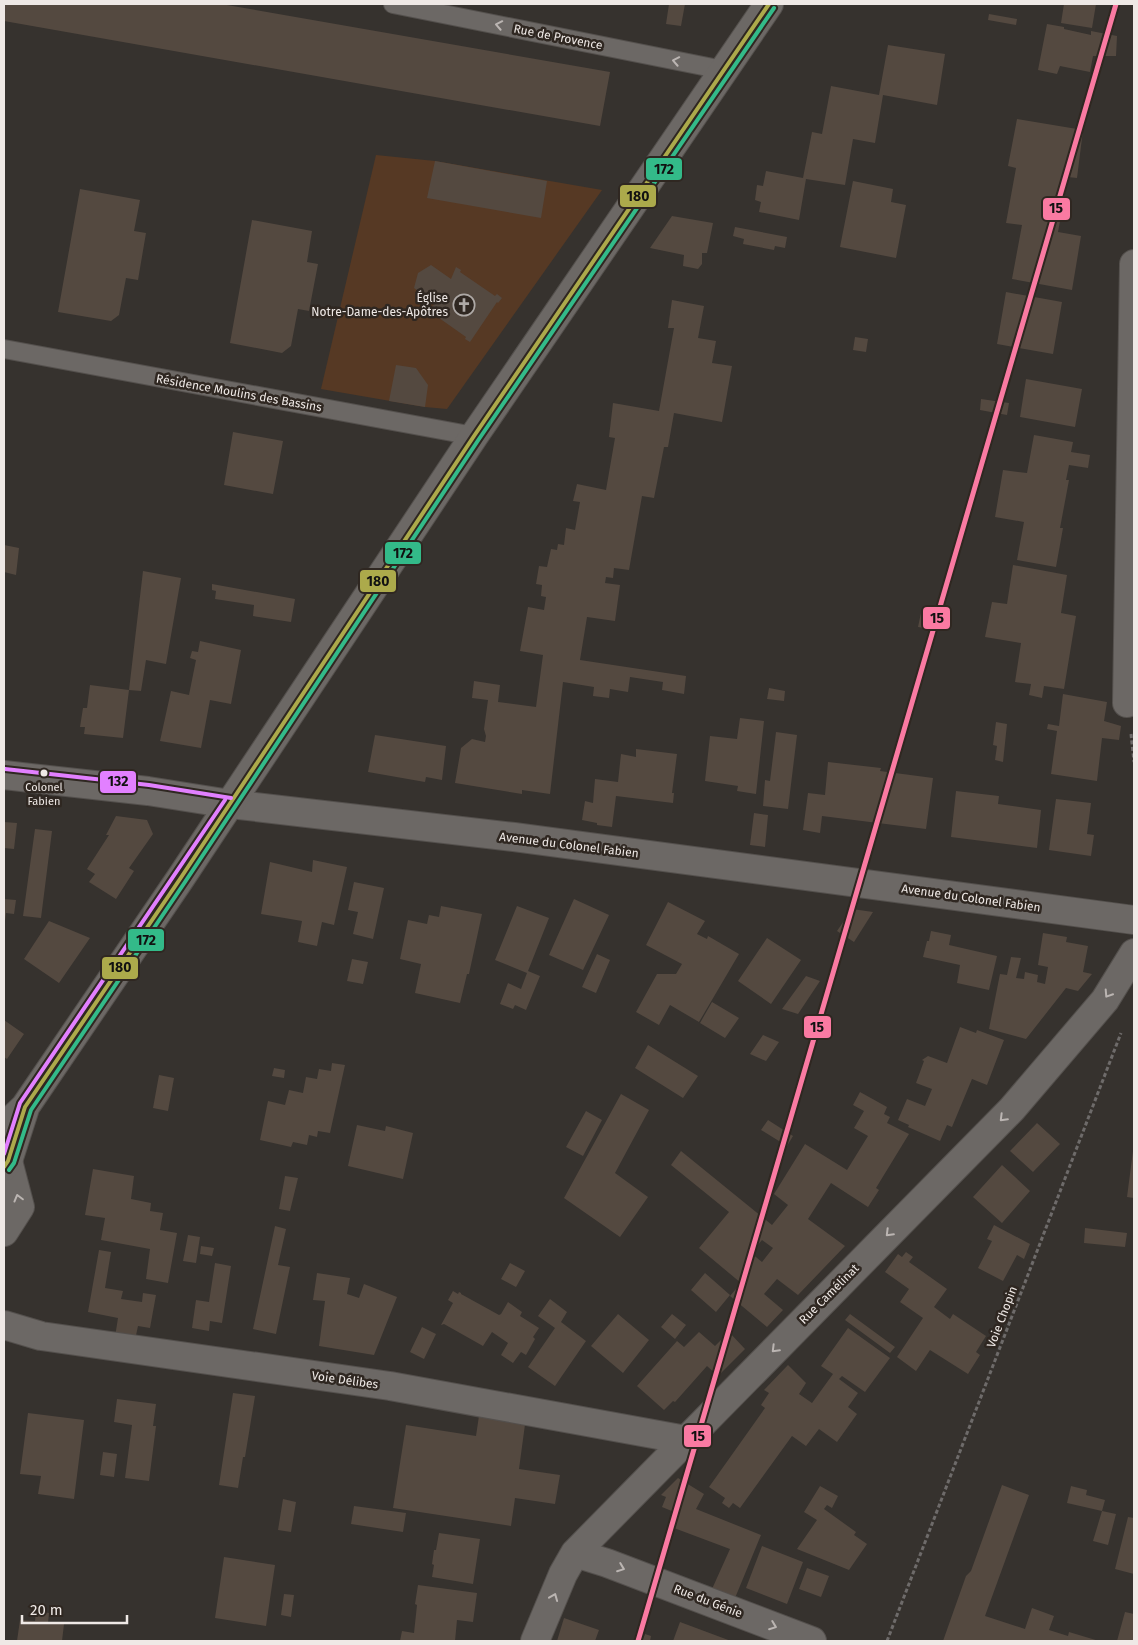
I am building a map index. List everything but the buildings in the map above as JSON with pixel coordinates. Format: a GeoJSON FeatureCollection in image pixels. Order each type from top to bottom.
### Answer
{"type":"FeatureCollection","features":[{"type":"Feature","properties":{"kind":"street"},"geometry":{"type":"LineString","coordinates":[[4,1127],[25,1106],[230,804],[474,436],[769,4]]}},
{"type":"Feature","properties":{"kind":"street"},"geometry":{"type":"LineString","coordinates":[[1127,703],[1134,264]]}},
{"type":"Feature","properties":{"kind":"street","name":"Avenue du Colonel Fabien"},"geometry":{"type":"LineString","coordinates":[[4,774],[148,791],[230,804],[524,839],[1134,920]]}},
{"type":"Feature","properties":{"kind":"street","name":"Rue Camélinat"},"geometry":{"type":"LineString","coordinates":[[536,1641],[563,1574],[575,1553],[1012,1109],[1105,1000],[1134,953]]}},
{"type":"Feature","properties":{"kind":"street"},"geometry":{"type":"LineString","coordinates":[[4,1232],[20,1208],[6,1164],[25,1106]]}},
{"type":"Feature","properties":{"kind":"street","name":"Voie Délibes"},"geometry":{"type":"LineString","coordinates":[[4,1325],[41,1336],[390,1386],[686,1440]]}},
{"type":"Feature","properties":{"kind":"street","name":"Rue du Génie"},"geometry":{"type":"LineString","coordinates":[[575,1553],[607,1563],[812,1641]]}},
{"type":"Feature","properties":{"kind":"lane","name":"Rue de Provence"},"geometry":{"type":"LineString","coordinates":[[393,4],[723,70]]}},
{"type":"Feature","properties":{"kind":"lane","name":"Résidence Moulins des Bassins"},"geometry":{"type":"LineString","coordinates":[[4,349],[474,436]]}},
{"type":"Feature","properties":{"kind":"path","name":"Voie Chopin"},"geometry":{"type":"LineString","coordinates":[[887,1641],[1124,1028]]}},
{"type":"Feature","properties":{"kind":"shaded area"},"geometry":{"type":"Polygon","coordinates":[[[376,155],[435,161],[602,190],[447,409],[321,389],[376,155]]]}},
{"type":"Feature","properties":{"kind":"transit line","name":"180"},"geometry":{"type":"LineString","coordinates":[[4,1167],[8,1161],[25,1107],[180,879],[474,436],[769,4]]}},
{"type":"Feature","properties":{"kind":"transit line","name":"15"},"geometry":{"type":"LineString","coordinates":[[638,1641],[1116,4]]}},
{"type":"Feature","properties":{"kind":"transit line","name":"172"},"geometry":{"type":"LineString","coordinates":[[9,1170],[14,1163],[31,1110],[479,439],[774,8]]}},
{"type":"Feature","properties":{"kind":"transit line","name":"132"},"geometry":{"type":"LineString","coordinates":[[5,769],[149,785],[231,798]]}},
{"type":"Feature","properties":{"kind":"transit line","name":"132"},"geometry":{"type":"LineString","coordinates":[[4,1154],[20,1103],[225,800]]}},
{"type":"Feature","properties":{"kind":"place","name":"Église Notre-Dame-des-Apôtres"},"geometry":{"type":"Point","coordinates":[464,305]}},
{"type":"Feature","properties":{"kind":"place","name":"Colonel Fabien"},"geometry":{"type":"Point","coordinates":[44,773]}}]}
